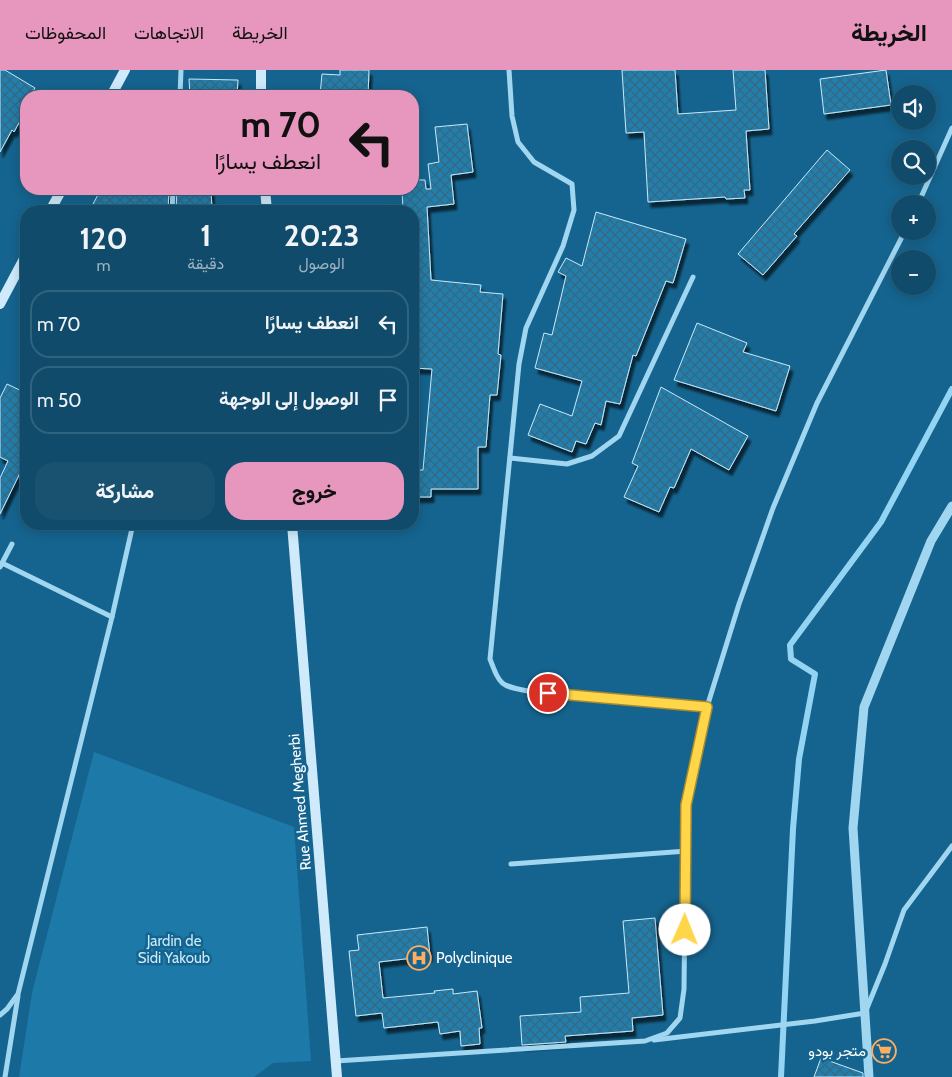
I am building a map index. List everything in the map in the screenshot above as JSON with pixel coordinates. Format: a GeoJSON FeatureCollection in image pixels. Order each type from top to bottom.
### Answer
{"type":"FeatureCollection","features":[{"type":"Feature","properties":{"kind":"main road"},"geometry":{"type":"LineString","coordinates":[[114,90],[125,70]]}},
{"type":"Feature","properties":{"kind":"main road"},"geometry":{"type":"LineString","coordinates":[[261,70],[261,90]]}},
{"type":"Feature","properties":{"kind":"main road"},"geometry":{"type":"LineString","coordinates":[[0,304],[20,266]]}},
{"type":"Feature","properties":{"kind":"main road","name":"Rue Ahmed Megherbi"},"geometry":{"type":"LineString","coordinates":[[292,530],[337,1077]]}},
{"type":"Feature","properties":{"kind":"street"},"geometry":{"type":"LineString","coordinates":[[180,90],[181,70]]}},
{"type":"Feature","properties":{"kind":"street"},"geometry":{"type":"LineString","coordinates":[[509,70],[512,116],[518,142],[534,162],[572,184],[574,210],[563,246],[526,328],[519,364],[490,658],[497,678],[507,687],[528,691],[707,707]]}},
{"type":"Feature","properties":{"kind":"street"},"geometry":{"type":"LineString","coordinates":[[922,195],[952,128]]}},
{"type":"Feature","properties":{"kind":"street"},"geometry":{"type":"LineString","coordinates":[[645,1041],[666,1033],[680,1018],[684,989],[686,805],[707,707],[739,604],[773,508],[817,403],[900,240]]}},
{"type":"Feature","properties":{"kind":"street"},"geometry":{"type":"LineString","coordinates":[[510,458],[566,464],[592,456],[618,436],[693,277]]}},
{"type":"Feature","properties":{"kind":"street"},"geometry":{"type":"LineString","coordinates":[[869,1077],[853,828],[864,707],[930,540],[952,506]]}},
{"type":"Feature","properties":{"kind":"street"},"geometry":{"type":"LineString","coordinates":[[5,1077],[18,994],[112,617],[132,530]]}},
{"type":"Feature","properties":{"kind":"street"},"geometry":{"type":"LineString","coordinates":[[12,544],[1,565],[112,617]]}},
{"type":"Feature","properties":{"kind":"street"},"geometry":{"type":"LineString","coordinates":[[865,1013],[904,910],[952,846]]}},
{"type":"Feature","properties":{"kind":"street"},"geometry":{"type":"LineString","coordinates":[[511,864],[686,851]]}},
{"type":"Feature","properties":{"kind":"street"},"geometry":{"type":"LineString","coordinates":[[0,1015],[18,994]]}},
{"type":"Feature","properties":{"kind":"street"},"geometry":{"type":"LineString","coordinates":[[336,1061],[645,1041],[815,1021],[865,1013]]}},
{"type":"Feature","properties":{"kind":"green space","name":"Jardin de Sidi Yakoub"},"geometry":{"type":"Polygon","coordinates":[[[94,752],[294,827],[311,1061],[273,1063],[254,1077],[19,1077],[32,993],[94,752]]]}},
{"type":"Feature","properties":{"kind":"building"},"geometry":{"type":"Polygon","coordinates":[[[0,70],[5,70],[35,88],[34,90],[20,90],[20,121],[14,132],[12,130],[0,152],[0,70]]]}},
{"type":"Feature","properties":{"kind":"building"},"geometry":{"type":"Polygon","coordinates":[[[340,70],[369,70],[368,90],[320,90],[322,74],[340,75],[340,70]]]}},
{"type":"Feature","properties":{"kind":"building"},"geometry":{"type":"Polygon","coordinates":[[[622,70],[675,70],[678,114],[736,110],[733,70],[765,70],[769,129],[746,131],[750,190],[744,190],[745,198],[726,199],[725,197],[648,202],[644,132],[626,133],[622,70]]]}},
{"type":"Feature","properties":{"kind":"building"},"geometry":{"type":"Polygon","coordinates":[[[886,70],[891,105],[824,114],[820,79],[886,70]]]}},
{"type":"Feature","properties":{"kind":"building"},"geometry":{"type":"Polygon","coordinates":[[[189,79],[238,80],[237,90],[190,90],[189,79]]]}},
{"type":"Feature","properties":{"kind":"building"},"geometry":{"type":"Polygon","coordinates":[[[467,124],[473,172],[451,175],[454,204],[427,207],[431,280],[481,285],[480,292],[503,294],[498,354],[501,355],[497,395],[490,395],[486,447],[478,447],[478,489],[431,489],[431,497],[419,497],[419,470],[423,470],[432,369],[419,368],[419,205],[403,205],[402,195],[419,195],[419,180],[425,180],[426,189],[431,189],[428,164],[439,162],[435,127],[467,124]]]}},
{"type":"Feature","properties":{"kind":"building"},"geometry":{"type":"Polygon","coordinates":[[[827,150],[850,170],[794,234],[797,236],[763,275],[738,254],[827,150]]]}},
{"type":"Feature","properties":{"kind":"building"},"geometry":{"type":"Polygon","coordinates":[[[98,195],[169,195],[168,205],[93,204],[98,195]]]}},
{"type":"Feature","properties":{"kind":"building"},"geometry":{"type":"Polygon","coordinates":[[[177,195],[211,195],[212,205],[176,205],[177,195]]]}},
{"type":"Feature","properties":{"kind":"building"},"geometry":{"type":"Polygon","coordinates":[[[596,212],[686,239],[673,283],[666,281],[636,356],[633,355],[620,404],[606,401],[601,425],[595,423],[586,444],[576,441],[572,452],[528,435],[540,404],[572,416],[582,381],[535,368],[544,333],[552,335],[566,276],[558,272],[566,258],[582,266],[596,212]]]}},
{"type":"Feature","properties":{"kind":"building"},"geometry":{"type":"Polygon","coordinates":[[[697,323],[747,343],[743,352],[790,366],[776,411],[674,380],[697,323]]]}},
{"type":"Feature","properties":{"kind":"building"},"geometry":{"type":"Polygon","coordinates":[[[7,384],[20,390],[20,473],[0,514],[0,478],[8,461],[0,457],[0,398],[7,384]]]}},
{"type":"Feature","properties":{"kind":"building"},"geometry":{"type":"Polygon","coordinates":[[[661,387],[748,436],[729,470],[691,449],[674,488],[670,487],[659,512],[624,497],[638,466],[632,463],[661,387]]]}},
{"type":"Feature","properties":{"kind":"building"},"geometry":{"type":"Polygon","coordinates":[[[655,918],[663,1015],[632,1018],[633,1031],[565,1036],[566,1042],[522,1045],[520,1016],[581,1012],[580,997],[629,993],[623,921],[655,918]]]}},
{"type":"Feature","properties":{"kind":"building"},"geometry":{"type":"Polygon","coordinates":[[[427,927],[430,956],[379,962],[383,998],[435,993],[434,991],[453,989],[453,994],[477,991],[482,1028],[479,1028],[480,1044],[461,1046],[460,1031],[440,1034],[438,1022],[384,1028],[382,1013],[356,1016],[349,951],[359,950],[357,935],[427,927]]]}},
{"type":"Feature","properties":{"kind":"building"},"geometry":{"type":"Polygon","coordinates":[[[821,1058],[863,1073],[863,1077],[814,1077],[821,1058]]]}},
{"type":"Feature","properties":{"kind":"waterway"},"geometry":{"type":"LineString","coordinates":[[781,1077],[793,829],[799,759],[815,674],[791,659],[790,645],[881,522],[952,389]]}},
{"type":"Feature","properties":{"kind":"place","name":"Polyclinique"},"geometry":{"type":"Point","coordinates":[419,958]}},
{"type":"Feature","properties":{"kind":"place","name":"متجر بودو"},"geometry":{"type":"Point","coordinates":[884,1051]}},
{"type":"Feature","properties":{"kind":"route"},"geometry":{"type":"LineString","coordinates":[[548,693],[707,707],[686,805],[685,930]]}}]}
